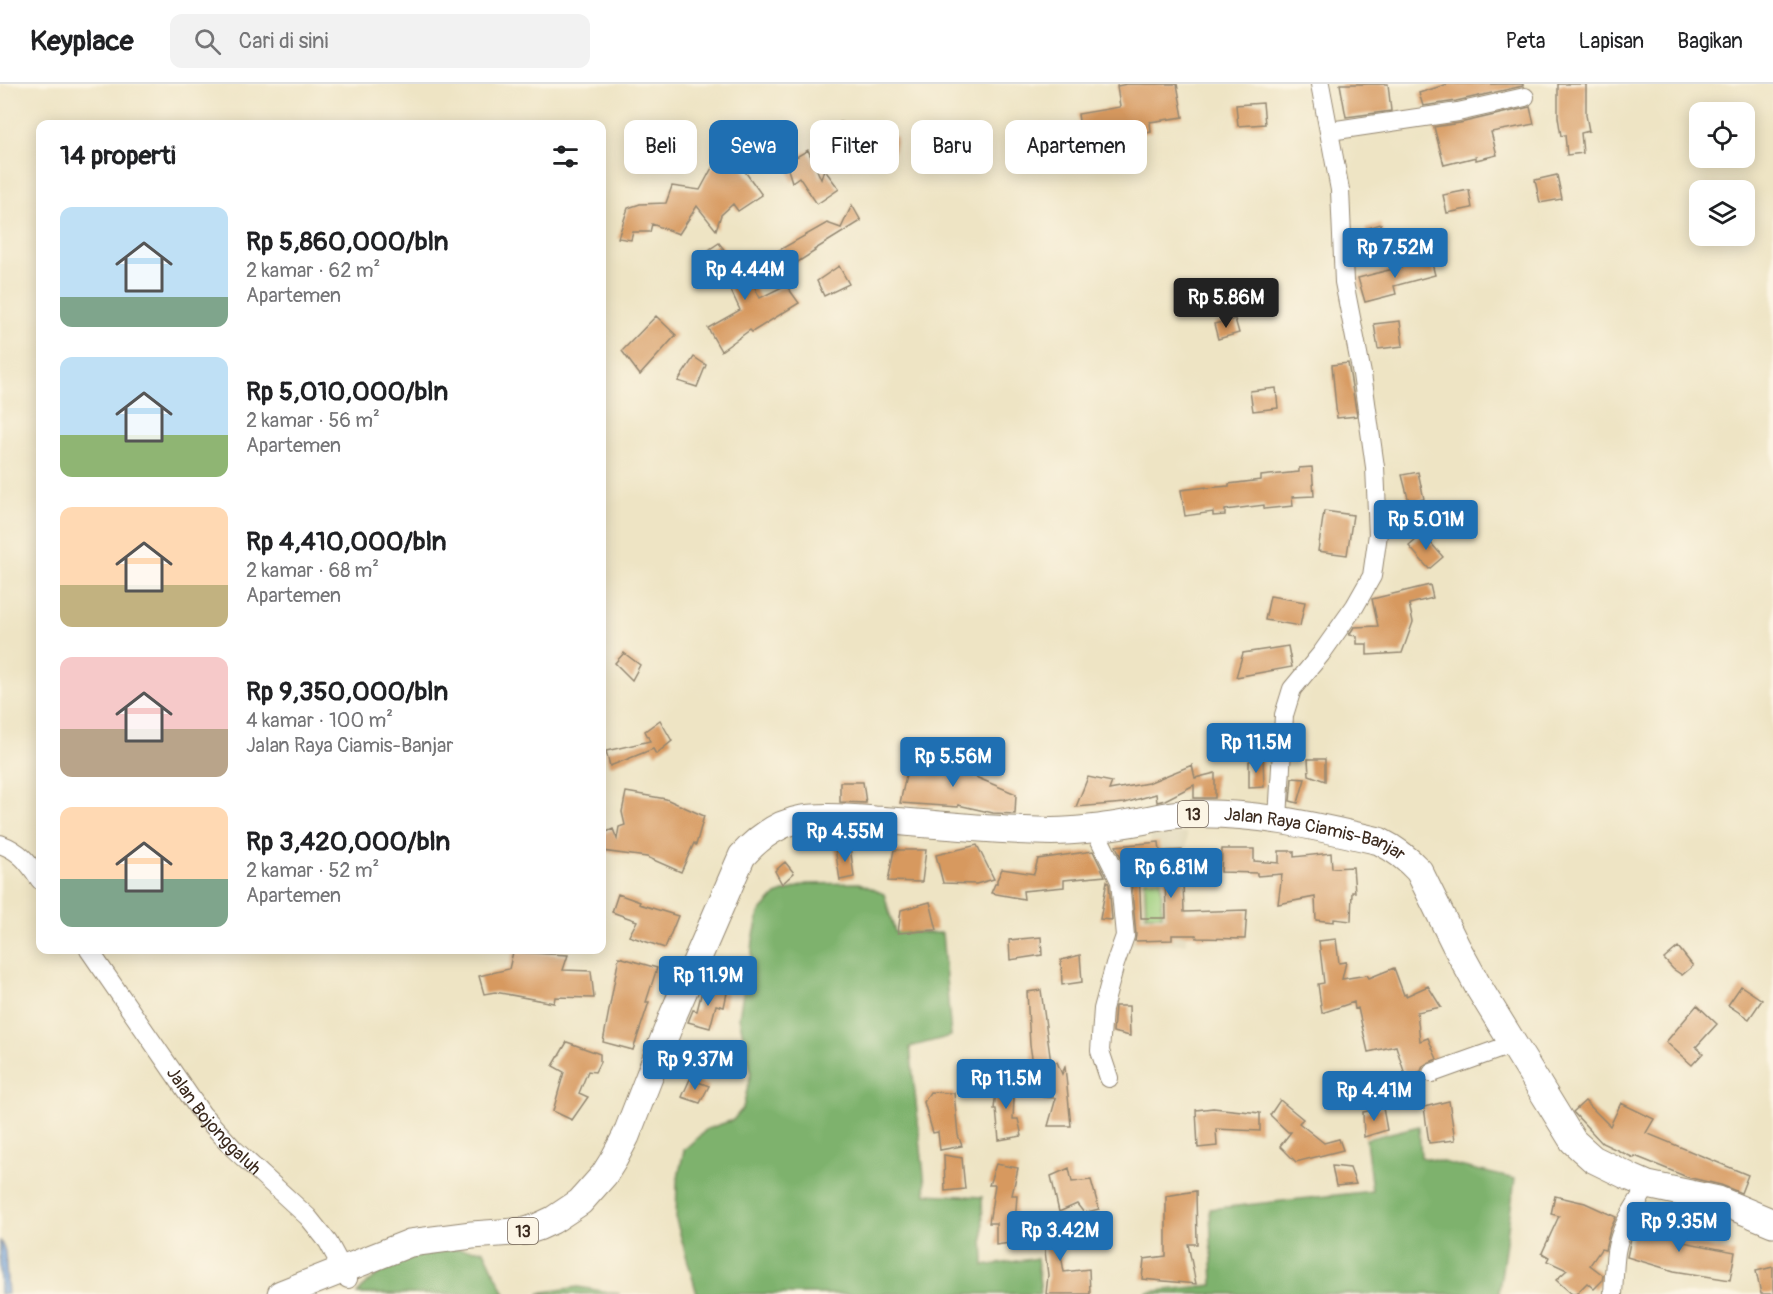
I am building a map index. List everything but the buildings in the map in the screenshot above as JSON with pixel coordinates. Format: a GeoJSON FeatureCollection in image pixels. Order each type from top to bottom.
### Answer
{"type":"FeatureCollection","features":[{"type":"Feature","properties":{"kind":"highway","name":"Jalan Raya Ciamis-Banjar"},"geometry":{"type":"LineString","coordinates":[[281,1294],[343,1281],[381,1256],[410,1244],[472,1235],[526,1231],[554,1220],[580,1202],[604,1174],[627,1136],[674,1013],[742,856],[767,832],[802,819],[855,818],[982,830],[1071,831],[1183,814],[1220,813],[1278,819],[1379,841],[1394,848],[1410,861],[1424,880],[1456,946],[1573,1142],[1593,1159],[1648,1185],[1718,1200],[1773,1223]]}},
{"type":"Feature","properties":{"kind":"street"},"geometry":{"type":"LineString","coordinates":[[1278,819],[1284,715],[1292,689],[1321,654],[1355,606],[1372,576],[1378,534],[1375,467],[1362,374],[1344,282],[1340,190],[1320,84]]}},
{"type":"Feature","properties":{"kind":"street"},"geometry":{"type":"LineString","coordinates":[[1330,131],[1446,114],[1525,97]]}},
{"type":"Feature","properties":{"kind":"street"},"geometry":{"type":"LineString","coordinates":[[1094,828],[1120,881],[1125,936],[1102,1009],[1100,1051],[1109,1078]]}},
{"type":"Feature","properties":{"kind":"street"},"geometry":{"type":"LineString","coordinates":[[0,844],[15,850],[26,859],[36,874]]}},
{"type":"Feature","properties":{"kind":"street","name":"Jalan Bojonggaluh"},"geometry":{"type":"LineString","coordinates":[[92,954],[202,1114],[234,1149],[308,1217],[327,1242],[343,1281]]}},
{"type":"Feature","properties":{"kind":"street"},"geometry":{"type":"LineString","coordinates":[[1431,1073],[1513,1044]]}},
{"type":"Feature","properties":{"kind":"street"},"geometry":{"type":"LineString","coordinates":[[1613,1294],[1616,1251],[1621,1233],[1648,1185]]}},
{"type":"Feature","properties":{"kind":"shaded area"},"geometry":{"type":"Polygon","coordinates":[[[1187,833],[1186,944],[1127,944],[1126,881],[1151,880],[1150,835],[1187,833]]]}},
{"type":"Feature","properties":{"kind":"green space"},"geometry":{"type":"Polygon","coordinates":[[[1145,880],[1161,880],[1162,915],[1146,915],[1145,880]]]}},
{"type":"Feature","properties":{"kind":"green space"},"geometry":{"type":"Polygon","coordinates":[[[859,883],[884,894],[895,932],[942,933],[951,1036],[910,1047],[926,1194],[982,1197],[984,1266],[1037,1258],[1041,1294],[697,1294],[676,1220],[677,1182],[684,1150],[707,1129],[733,1120],[743,1108],[751,1072],[739,1017],[759,913],[776,895],[806,884],[859,883]]]}},
{"type":"Feature","properties":{"kind":"green space"},"geometry":{"type":"Polygon","coordinates":[[[1419,1126],[1421,1157],[1515,1179],[1500,1294],[1146,1294],[1147,1292],[1213,1285],[1210,1209],[1372,1191],[1366,1139],[1419,1126]]]}},
{"type":"Feature","properties":{"kind":"green space"},"geometry":{"type":"Polygon","coordinates":[[[456,1249],[484,1250],[505,1294],[357,1294],[380,1273],[400,1261],[421,1254],[456,1249]]]}},
{"type":"Feature","properties":{"kind":"green space"},"geometry":{"type":"Polygon","coordinates":[[[578,1287],[620,1294],[538,1294],[578,1287]]]}},
{"type":"Feature","properties":{"kind":"water"},"geometry":{"type":"Polygon","coordinates":[[[0,1240],[5,1251],[8,1294],[0,1294],[0,1240]]]}}]}
